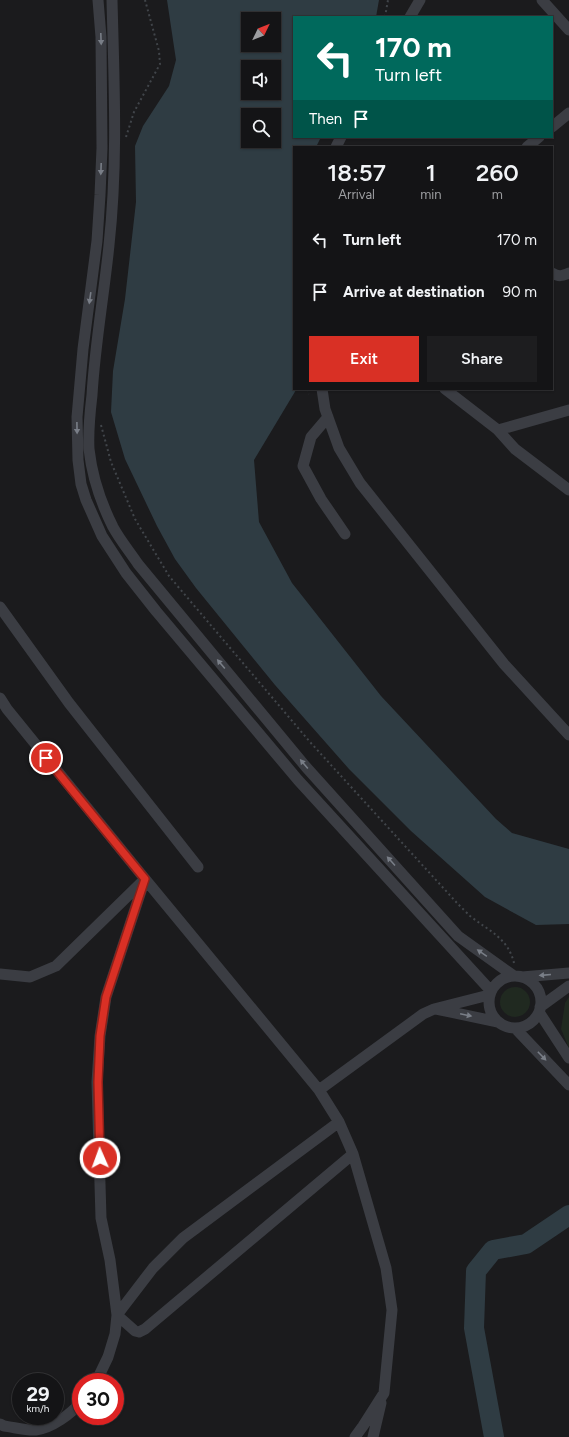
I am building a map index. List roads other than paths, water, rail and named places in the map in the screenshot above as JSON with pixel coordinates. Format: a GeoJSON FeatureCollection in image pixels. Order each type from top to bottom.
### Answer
{"type":"FeatureCollection","features":[{"type":"Feature","properties":{"kind":"street"},"geometry":{"type":"LineString","coordinates":[[98,0],[102,53],[102,148],[100,195],[97,241],[83,349],[77,417],[78,460],[81,484],[86,500],[106,542],[126,573],[156,611],[298,780],[490,993]]}},
{"type":"Feature","properties":{"kind":"street"},"geometry":{"type":"LineString","coordinates":[[112,0],[115,110],[113,190],[109,243],[93,376],[89,448],[94,477],[103,506],[114,528],[138,564],[306,767],[458,936],[518,976],[529,980],[535,985],[541,999],[540,1010],[569,1058]]}},
{"type":"Feature","properties":{"kind":"street"},"geometry":{"type":"LineString","coordinates":[[411,16],[420,0]]}},
{"type":"Feature","properties":{"kind":"street"},"geometry":{"type":"LineString","coordinates":[[542,0],[569,30]]}},
{"type":"Feature","properties":{"kind":"street"},"geometry":{"type":"LineString","coordinates":[[553,125],[569,113]]}},
{"type":"Feature","properties":{"kind":"street"},"geometry":{"type":"LineString","coordinates":[[528,146],[538,138]]}},
{"type":"Feature","properties":{"kind":"street"},"geometry":{"type":"LineString","coordinates":[[553,274],[562,277],[569,273]]}},
{"type":"Feature","properties":{"kind":"street"},"geometry":{"type":"LineString","coordinates":[[322,390],[325,409],[338,448],[360,483],[504,664],[569,735]]}},
{"type":"Feature","properties":{"kind":"street"},"geometry":{"type":"LineString","coordinates":[[446,390],[498,430],[516,449],[569,490]]}},
{"type":"Feature","properties":{"kind":"street"},"geometry":{"type":"LineString","coordinates":[[498,430],[569,410]]}},
{"type":"Feature","properties":{"kind":"street"},"geometry":{"type":"LineString","coordinates":[[328,417],[311,437],[303,466],[321,499],[345,534]]}},
{"type":"Feature","properties":{"kind":"street"},"geometry":{"type":"LineString","coordinates":[[0,607],[69,703],[198,867]]}},
{"type":"Feature","properties":{"kind":"street"},"geometry":{"type":"LineString","coordinates":[[0,698],[7,709],[145,879],[319,1090],[339,1122],[353,1154],[386,1268],[392,1310],[384,1393],[373,1437]]}},
{"type":"Feature","properties":{"kind":"street"},"geometry":{"type":"LineString","coordinates":[[0,974],[30,977],[56,966],[145,879]]}},
{"type":"Feature","properties":{"kind":"street"},"geometry":{"type":"LineString","coordinates":[[100,1373],[108,1357],[115,1334],[117,1315],[110,1260],[102,1218],[98,1082],[100,1036],[106,997],[145,879]]}},
{"type":"Feature","properties":{"kind":"street"},"geometry":{"type":"LineString","coordinates":[[569,972],[507,977],[500,980],[490,993],[488,1002],[493,1017],[498,1022],[503,1026],[515,1028],[527,1025],[534,1020],[540,1010],[569,986]]}},
{"type":"Feature","properties":{"kind":"street"},"geometry":{"type":"LineString","coordinates":[[319,1090],[423,1014],[434,1009],[490,993]]}},
{"type":"Feature","properties":{"kind":"street"},"geometry":{"type":"LineString","coordinates":[[434,1009],[498,1022]]}},
{"type":"Feature","properties":{"kind":"street"},"geometry":{"type":"LineString","coordinates":[[515,1028],[569,1085]]}},
{"type":"Feature","properties":{"kind":"street"},"geometry":{"type":"LineString","coordinates":[[117,1315],[154,1268],[183,1238],[339,1122]]}},
{"type":"Feature","properties":{"kind":"street"},"geometry":{"type":"LineString","coordinates":[[117,1315],[135,1331],[139,1332],[145,1329],[353,1154]]}},
{"type":"Feature","properties":{"kind":"street"},"geometry":{"type":"LineString","coordinates":[[355,1437],[384,1393]]}},
{"type":"Feature","properties":{"kind":"street"},"geometry":{"type":"LineString","coordinates":[[0,1424],[4,1426],[36,1430],[57,1423],[72,1411]]}},
{"type":"Feature","properties":{"kind":"waterway"},"geometry":{"type":"LineString","coordinates":[[494,1437],[474,1328],[476,1271],[493,1250],[526,1244],[569,1215]]}}]}
